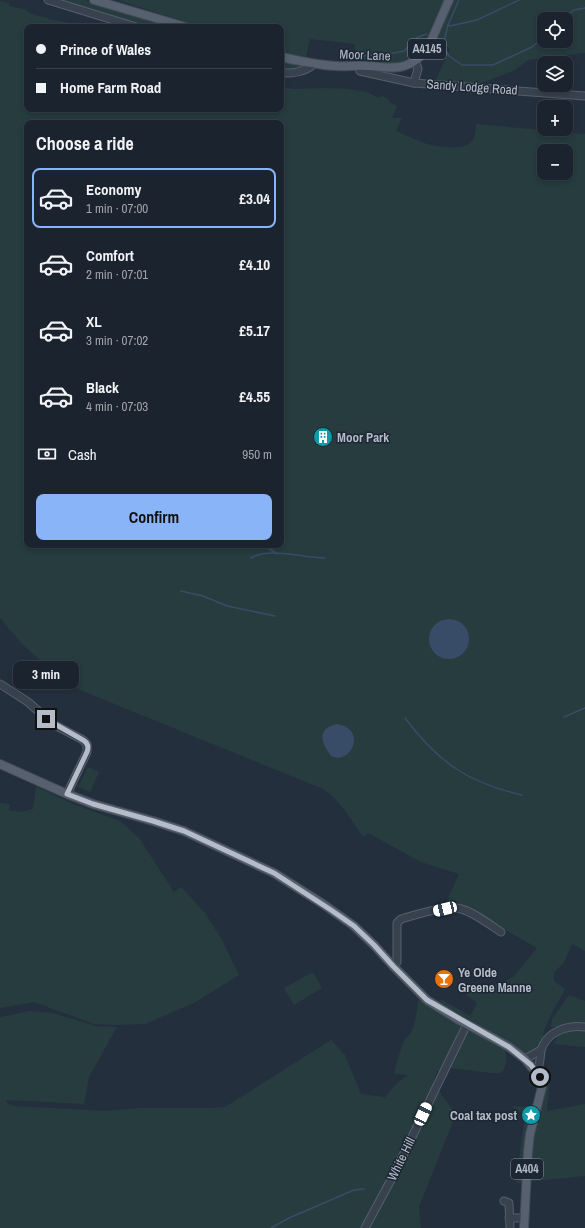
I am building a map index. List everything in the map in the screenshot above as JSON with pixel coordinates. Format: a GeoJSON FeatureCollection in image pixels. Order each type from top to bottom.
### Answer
{"type":"FeatureCollection","features":[{"type":"Feature","properties":{"kind":"main road"},"geometry":{"type":"LineString","coordinates":[[94,0],[176,24]]}},
{"type":"Feature","properties":{"kind":"main road","name":"Moor Lane"},"geometry":{"type":"LineString","coordinates":[[284,58],[314,64],[394,68],[403,66],[416,60],[424,54],[449,0]]}},
{"type":"Feature","properties":{"kind":"main road"},"geometry":{"type":"LineString","coordinates":[[0,764],[93,804],[184,831],[274,873],[323,904],[354,926],[427,1000],[509,1047],[525,1059],[537,1072]]}},
{"type":"Feature","properties":{"kind":"main road","name":"A404"},"geometry":{"type":"LineString","coordinates":[[524,1228],[530,1134],[542,1087],[542,1080],[537,1072]]}},
{"type":"Feature","properties":{"kind":"street"},"geometry":{"type":"LineString","coordinates":[[48,0],[126,24]]}},
{"type":"Feature","properties":{"kind":"street"},"geometry":{"type":"LineString","coordinates":[[414,83],[418,69],[416,60]]}},
{"type":"Feature","properties":{"kind":"street","name":"Moor Lane"},"geometry":{"type":"LineString","coordinates":[[284,72],[295,72],[308,68],[314,64]]}},
{"type":"Feature","properties":{"kind":"street","name":"Sandy Lodge Road"},"geometry":{"type":"LineString","coordinates":[[360,71],[414,83],[585,96]]}},
{"type":"Feature","properties":{"kind":"street"},"geometry":{"type":"LineString","coordinates":[[0,684],[28,702],[52,724],[88,744],[87,752],[67,794]]}},
{"type":"Feature","properties":{"kind":"street"},"geometry":{"type":"LineString","coordinates":[[393,966],[397,962],[397,923],[401,919],[456,908],[467,912],[502,932]]}},
{"type":"Feature","properties":{"kind":"street","name":"White Hill"},"geometry":{"type":"LineString","coordinates":[[365,1228],[392,1178],[467,1024]]}},
{"type":"Feature","properties":{"kind":"street"},"geometry":{"type":"LineString","coordinates":[[537,1072],[543,1045],[550,1037],[558,1031],[571,1027],[585,1027]]}},
{"type":"Feature","properties":{"kind":"street"},"geometry":{"type":"LineString","coordinates":[[525,1059],[542,1050]]}},
{"type":"Feature","properties":{"kind":"street"},"geometry":{"type":"LineString","coordinates":[[504,1201],[509,1203],[510,1228]]}},
{"type":"Feature","properties":{"kind":"street"},"geometry":{"type":"LineString","coordinates":[[509,1218],[524,1218]]}},
{"type":"Feature","properties":{"kind":"green space"},"geometry":{"type":"Polygon","coordinates":[[[52,0],[85,0],[163,24],[129,24],[52,0]]]}},
{"type":"Feature","properties":{"kind":"green space"},"geometry":{"type":"Polygon","coordinates":[[[117,0],[446,0],[420,51],[402,62],[389,65],[366,60],[355,51],[355,44],[310,39],[306,57],[284,53],[284,24],[193,24],[117,0]]]}},
{"type":"Feature","properties":{"kind":"green space"},"geometry":{"type":"Polygon","coordinates":[[[449,0],[585,0],[585,53],[561,56],[537,56],[537,59],[528,60],[515,70],[477,85],[436,80],[450,49],[436,38],[449,0]]]}},
{"type":"Feature","properties":{"kind":"green space"},"geometry":{"type":"Polygon","coordinates":[[[0,1],[9,3],[9,6],[24,9],[30,13],[72,24],[24,24],[24,112],[284,112],[284,88],[293,89],[328,88],[367,92],[379,98],[382,96],[390,100],[389,102],[397,106],[392,118],[402,118],[396,131],[435,146],[458,147],[468,145],[474,138],[476,124],[537,130],[537,136],[573,136],[573,133],[585,134],[585,951],[572,944],[564,962],[554,973],[554,981],[565,989],[548,1021],[541,1045],[538,1049],[524,1054],[439,1005],[441,999],[470,1016],[477,1003],[467,996],[466,988],[477,988],[479,986],[499,984],[513,977],[537,948],[455,901],[445,905],[459,874],[421,862],[368,833],[363,837],[350,817],[335,799],[323,789],[68,685],[23,645],[0,618],[0,1]]]}},
{"type":"Feature","properties":{"kind":"green space"},"geometry":{"type":"Polygon","coordinates":[[[284,61],[308,65],[296,70],[284,71],[284,61]]]}},
{"type":"Feature","properties":{"kind":"green space"},"geometry":{"type":"Polygon","coordinates":[[[88,767],[99,772],[90,792],[78,787],[88,767]]]}},
{"type":"Feature","properties":{"kind":"green space"},"geometry":{"type":"Polygon","coordinates":[[[36,786],[73,804],[120,821],[139,838],[174,892],[181,887],[205,913],[221,938],[239,975],[194,1003],[145,1024],[94,1024],[34,1002],[0,1008],[0,803],[10,804],[9,810],[21,812],[33,809],[36,786]]]}},
{"type":"Feature","properties":{"kind":"green space"},"geometry":{"type":"Polygon","coordinates":[[[313,972],[322,988],[294,1005],[284,988],[313,972]]]}},
{"type":"Feature","properties":{"kind":"green space"},"geometry":{"type":"Polygon","coordinates":[[[569,995],[585,1001],[585,1024],[570,1023],[557,1027],[551,1027],[552,1019],[569,995]]]}},
{"type":"Feature","properties":{"kind":"green space"},"geometry":{"type":"Polygon","coordinates":[[[418,1000],[454,1021],[460,1027],[440,1071],[437,1071],[433,1083],[456,1114],[419,1207],[421,1228],[0,1228],[0,1017],[30,1011],[53,1013],[96,1026],[117,1027],[89,1077],[84,1104],[6,1100],[8,1104],[14,1106],[104,1111],[141,1108],[210,1108],[225,1107],[331,1040],[345,1055],[361,1094],[384,1098],[398,1082],[408,1075],[394,1074],[404,1041],[414,1026],[418,1000]]]}},
{"type":"Feature","properties":{"kind":"green space"},"geometry":{"type":"Polygon","coordinates":[[[585,1030],[585,1047],[554,1044],[560,1032],[585,1030]]]}},
{"type":"Feature","properties":{"kind":"green space"},"geometry":{"type":"Polygon","coordinates":[[[471,1032],[505,1049],[505,1067],[501,1073],[450,1068],[465,1034],[471,1032]]]}},
{"type":"Feature","properties":{"kind":"green space"},"geometry":{"type":"Polygon","coordinates":[[[545,1078],[550,1078],[547,1111],[585,1104],[585,1176],[516,1183],[525,1115],[512,1106],[541,1107],[545,1078]]]}},
{"type":"Feature","properties":{"kind":"water"},"geometry":{"type":"Polygon","coordinates":[[[453,619],[460,622],[466,628],[469,639],[468,647],[460,656],[453,659],[445,659],[438,656],[430,647],[429,635],[432,628],[441,620],[453,619]]]}},
{"type":"Feature","properties":{"kind":"water"},"geometry":{"type":"Polygon","coordinates":[[[337,724],[346,727],[352,733],[354,739],[350,752],[345,756],[338,758],[331,756],[327,751],[322,736],[326,729],[337,724]]]}},
{"type":"Feature","properties":{"kind":"waterway"},"geometry":{"type":"LineString","coordinates":[[459,0],[448,25],[450,26],[477,20],[519,0]]}},
{"type":"Feature","properties":{"kind":"waterway"},"geometry":{"type":"LineString","coordinates":[[572,12],[574,10],[585,8]]}},
{"type":"Feature","properties":{"kind":"waterway"},"geometry":{"type":"LineString","coordinates":[[448,25],[443,46],[449,56],[462,65],[493,65],[532,47],[537,43]]}},
{"type":"Feature","properties":{"kind":"waterway"},"geometry":{"type":"LineString","coordinates":[[362,56],[404,51],[418,37],[427,34]]}},
{"type":"Feature","properties":{"kind":"waterway"},"geometry":{"type":"LineString","coordinates":[[267,548],[278,554]]}},
{"type":"Feature","properties":{"kind":"waterway"},"geometry":{"type":"LineString","coordinates":[[251,558],[267,553],[325,558]]}},
{"type":"Feature","properties":{"kind":"waterway"},"geometry":{"type":"LineString","coordinates":[[181,591],[203,596],[227,606],[275,616]]}},
{"type":"Feature","properties":{"kind":"waterway"},"geometry":{"type":"LineString","coordinates":[[564,717],[585,708]]}},
{"type":"Feature","properties":{"kind":"waterway"},"geometry":{"type":"LineString","coordinates":[[405,718],[442,759],[470,777],[503,790],[522,795]]}},
{"type":"Feature","properties":{"kind":"waterway"},"geometry":{"type":"LineString","coordinates":[[271,1228],[289,1218],[354,1190],[364,1189]]}},
{"type":"Feature","properties":{"kind":"place","name":"Moor Park"},"geometry":{"type":"Point","coordinates":[323,437]}},
{"type":"Feature","properties":{"kind":"place","name":"Ye Olde Greene Manne"},"geometry":{"type":"Point","coordinates":[444,979]}},
{"type":"Feature","properties":{"kind":"place","name":"Coal tax post"},"geometry":{"type":"Point","coordinates":[531,1115]}},
{"type":"Feature","properties":{"kind":"route"},"geometry":{"type":"LineString","coordinates":[[46,719],[52,724],[88,744],[87,752],[67,794],[114,811],[184,831],[274,873],[354,926],[427,1000],[459,1020],[509,1047],[525,1059],[540,1077]]}}]}
